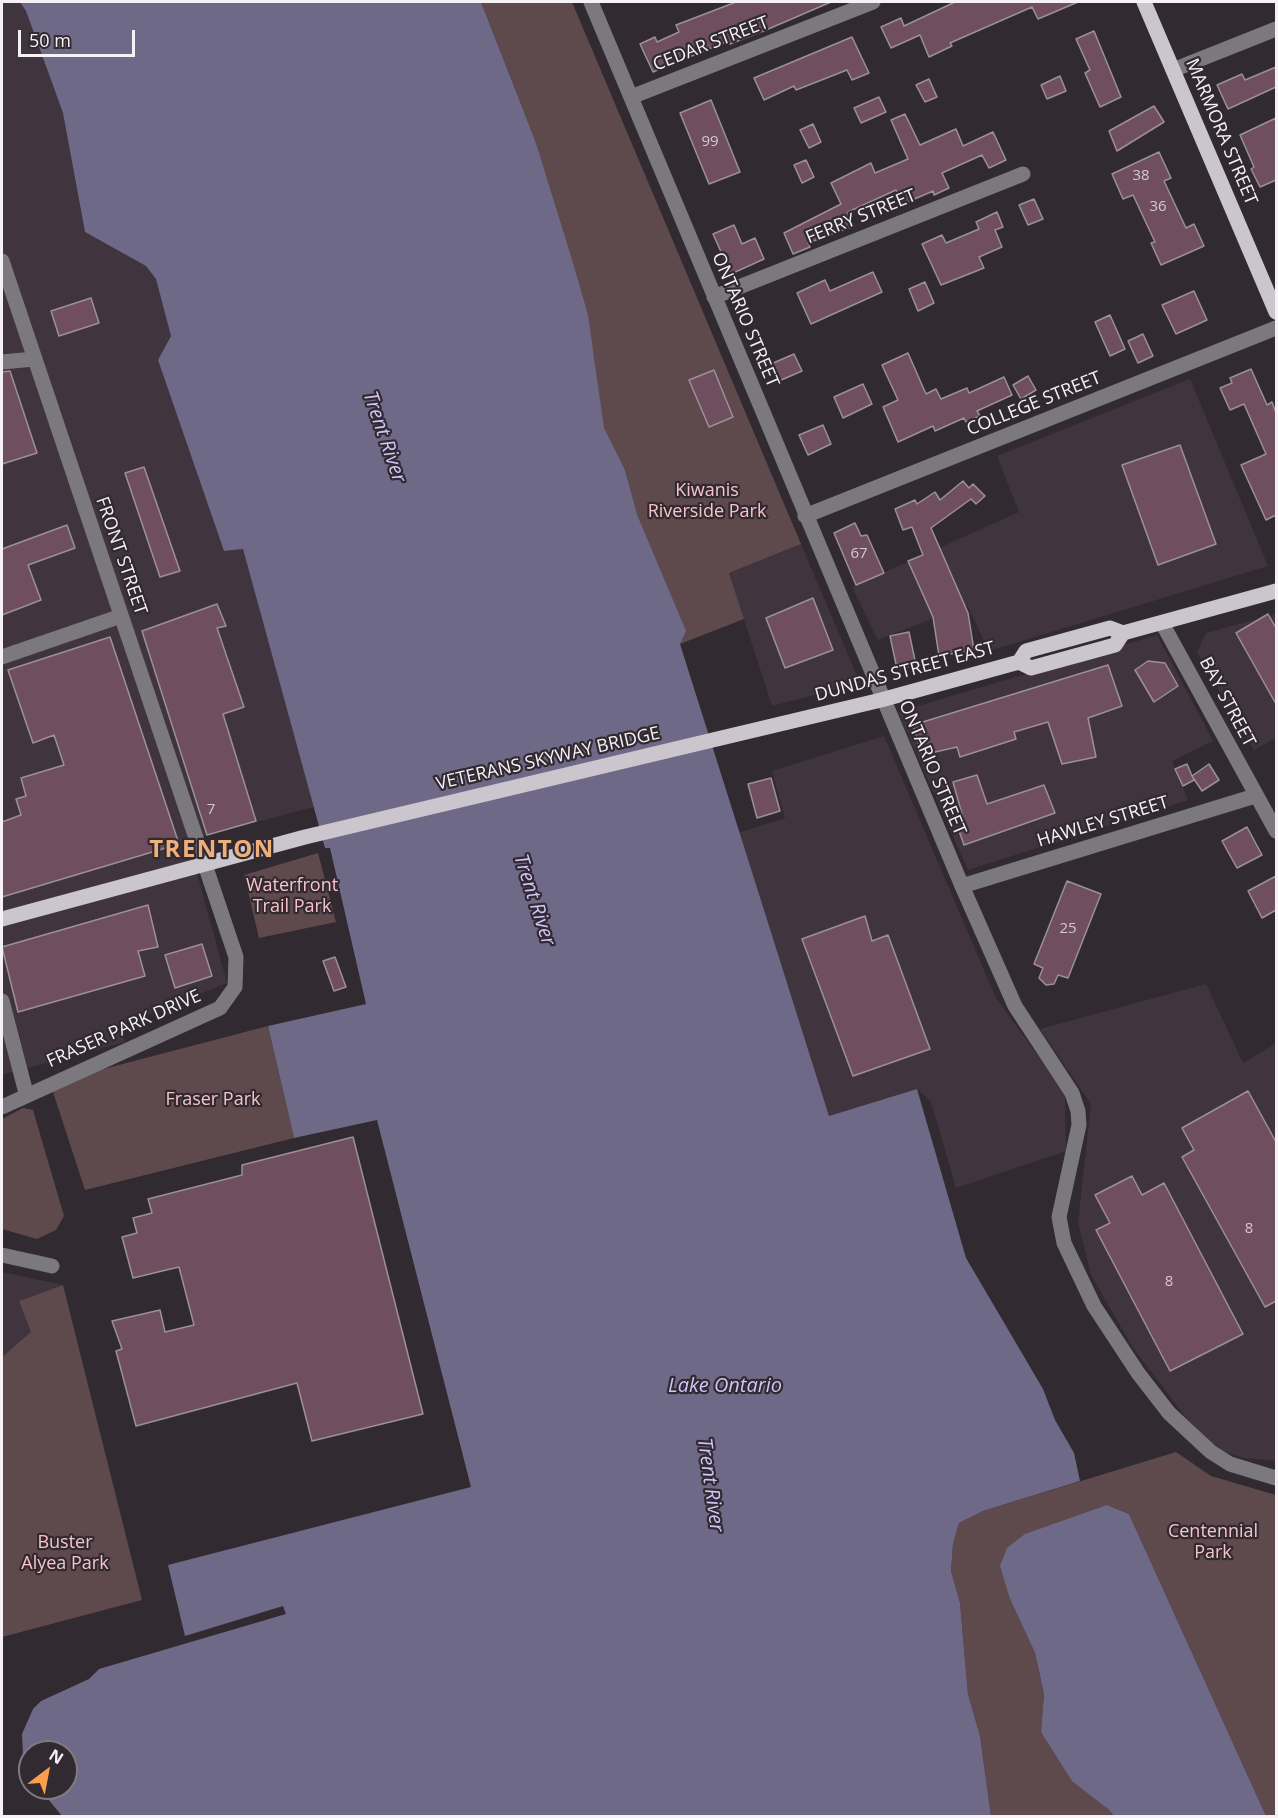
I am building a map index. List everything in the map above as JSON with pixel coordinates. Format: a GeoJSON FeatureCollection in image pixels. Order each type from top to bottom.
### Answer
{"type":"FeatureCollection","features":[{"type":"Feature","properties":{"kind":"main road","name":"MARMORA STREET"},"geometry":{"type":"LineString","coordinates":[[1144,2],[1276,312]]}},
{"type":"Feature","properties":{"kind":"main road","name":"DUNDAS STREET EAST"},"geometry":{"type":"LineString","coordinates":[[801,720],[1018,662],[1031,668],[1115,645],[1123,633],[1276,591]]}},
{"type":"Feature","properties":{"kind":"main road","name":"VETERANS SKYWAY BRIDGE"},"geometry":{"type":"LineString","coordinates":[[2,919],[205,862],[305,837],[801,720]]}},
{"type":"Feature","properties":{"kind":"street","name":"ONTARIO STREET"},"geometry":{"type":"LineString","coordinates":[[591,2],[881,700],[962,886],[1015,1005],[1072,1093],[1078,1111],[1079,1125],[1059,1217],[1064,1243],[1094,1306],[1138,1373],[1169,1413],[1211,1452],[1230,1464],[1276,1478]]}},
{"type":"Feature","properties":{"kind":"street","name":"CEDAR STREET"},"geometry":{"type":"LineString","coordinates":[[631,97],[873,2]]}},
{"type":"Feature","properties":{"kind":"street"},"geometry":{"type":"LineString","coordinates":[[1173,70],[1276,29]]}},
{"type":"Feature","properties":{"kind":"street","name":"FERRY STREET"},"geometry":{"type":"LineString","coordinates":[[714,297],[1023,174]]}},
{"type":"Feature","properties":{"kind":"street","name":"FRONT STREET"},"geometry":{"type":"LineString","coordinates":[[2,261],[33,359],[205,862]]}},
{"type":"Feature","properties":{"kind":"street","name":"COLLEGE STREET"},"geometry":{"type":"LineString","coordinates":[[805,516],[1276,328]]}},
{"type":"Feature","properties":{"kind":"street"},"geometry":{"type":"LineString","coordinates":[[2,362],[33,359]]}},
{"type":"Feature","properties":{"kind":"street"},"geometry":{"type":"LineString","coordinates":[[2,657],[121,616]]}},
{"type":"Feature","properties":{"kind":"street","name":"BAY STREET"},"geometry":{"type":"LineString","coordinates":[[1162,622],[1276,831]]}},
{"type":"Feature","properties":{"kind":"street","name":"HAWLEY STREET"},"geometry":{"type":"LineString","coordinates":[[962,886],[1255,796]]}},
{"type":"Feature","properties":{"kind":"street","name":"FRASER PARK DRIVE"},"geometry":{"type":"LineString","coordinates":[[2,1107],[26,1093],[220,1008],[235,987],[236,957],[205,862]]}},
{"type":"Feature","properties":{"kind":"street"},"geometry":{"type":"LineString","coordinates":[[2,1001],[26,1093]]}},
{"type":"Feature","properties":{"kind":"street"},"geometry":{"type":"LineString","coordinates":[[2,1255],[52,1266]]}},
{"type":"Feature","properties":{"kind":"shaded area"},"geometry":{"type":"Polygon","coordinates":[[[2,2],[20,2],[26,11],[63,113],[85,232],[146,266],[156,279],[171,336],[158,360],[224,551],[243,549],[314,807],[188,840],[227,983],[119,1026],[125,1042],[4,1074],[2,1077],[2,2]]]}},
{"type":"Feature","properties":{"kind":"shaded area"},"geometry":{"type":"Polygon","coordinates":[[[1190,379],[1268,566],[989,651],[967,605],[878,640],[852,587],[1019,512],[997,456],[1190,379]]]}},
{"type":"Feature","properties":{"kind":"shaded area"},"geometry":{"type":"Polygon","coordinates":[[[801,544],[860,683],[772,706],[729,573],[801,544]]]}},
{"type":"Feature","properties":{"kind":"shaded area"},"geometry":{"type":"Polygon","coordinates":[[[1276,614],[1276,738],[1254,750],[1197,652],[1206,633],[1276,614]]]}},
{"type":"Feature","properties":{"kind":"shaded area"},"geometry":{"type":"Polygon","coordinates":[[[1157,635],[1213,741],[1172,761],[1188,800],[968,870],[898,712],[1157,635]]]}},
{"type":"Feature","properties":{"kind":"shaded area"},"geometry":{"type":"Polygon","coordinates":[[[884,736],[996,998],[1065,1093],[1066,1151],[956,1188],[931,1102],[917,1089],[829,1116],[738,833],[785,818],[772,771],[884,736]]]}},
{"type":"Feature","properties":{"kind":"shaded area"},"geometry":{"type":"Polygon","coordinates":[[[1206,984],[1243,1063],[1276,1043],[1276,1461],[1245,1458],[1221,1451],[1188,1420],[1133,1348],[1091,1275],[1078,1223],[1091,1104],[1040,1029],[1206,984]]]}},
{"type":"Feature","properties":{"kind":"shaded area"},"geometry":{"type":"Polygon","coordinates":[[[2,1272],[63,1285],[19,1301],[32,1332],[2,1357],[2,1272]]]}},
{"type":"Feature","properties":{"kind":"green space","name":"Kiwanis Riverside Park"},"geometry":{"type":"Polygon","coordinates":[[[481,2],[572,2],[801,544],[729,573],[744,619],[680,644],[625,470],[603,428],[594,357],[535,140],[481,2]]]}},
{"type":"Feature","properties":{"kind":"green space","name":"Waterfront Trail Park"},"geometry":{"type":"Polygon","coordinates":[[[318,853],[336,922],[259,938],[244,875],[318,853]]]}},
{"type":"Feature","properties":{"kind":"green space","name":"Fraser Park"},"geometry":{"type":"Polygon","coordinates":[[[268,1026],[294,1138],[85,1190],[50,1083],[268,1026]]]}},
{"type":"Feature","properties":{"kind":"green space"},"geometry":{"type":"Polygon","coordinates":[[[23,1108],[33,1110],[64,1216],[56,1230],[37,1239],[2,1229],[2,1119],[23,1108]]]}},
{"type":"Feature","properties":{"kind":"green space","name":"Buster Alyea Park"},"geometry":{"type":"Polygon","coordinates":[[[63,1285],[142,1600],[2,1637],[2,1357],[31,1332],[19,1301],[63,1285]]]}},
{"type":"Feature","properties":{"kind":"green space","name":"Centennial Park"},"geometry":{"type":"Polygon","coordinates":[[[1176,1452],[1211,1476],[1276,1495],[1276,1816],[1266,1816],[1129,1514],[1107,1505],[1010,1599],[1035,1653],[1044,1694],[1041,1732],[1114,1816],[991,1816],[980,1736],[968,1694],[960,1603],[951,1571],[953,1544],[959,1523],[983,1511],[1176,1452]]]}},
{"type":"Feature","properties":{"kind":"water","name":"Lake Ontario"},"geometry":{"type":"Polygon","coordinates":[[[20,2],[481,2],[535,140],[588,315],[604,428],[625,470],[638,517],[686,631],[680,644],[829,1116],[917,1089],[966,1258],[1043,1389],[1055,1420],[1074,1453],[1080,1481],[983,1511],[959,1523],[953,1544],[951,1571],[960,1603],[968,1694],[980,1736],[991,1816],[62,1816],[49,1800],[78,1800],[78,1740],[22,1740],[22,1734],[33,1709],[41,1701],[89,1679],[99,1669],[286,1614],[283,1606],[185,1636],[168,1565],[471,1487],[377,1120],[294,1138],[268,1026],[366,1004],[330,848],[325,848],[243,549],[224,551],[158,360],[171,336],[156,279],[146,266],[85,232],[63,113],[26,11],[20,2]]]}},
{"type":"Feature","properties":{"kind":"water"},"geometry":{"type":"Polygon","coordinates":[[[1107,1505],[1129,1514],[1266,1816],[1114,1816],[1072,1781],[1041,1732],[1044,1694],[1035,1653],[1010,1599],[1000,1566],[1007,1548],[1025,1534],[1107,1505]]]}},
{"type":"Feature","properties":{"kind":"building"},"geometry":{"type":"Polygon","coordinates":[[[736,2],[831,2],[766,30],[730,44],[728,41],[653,72],[640,44],[655,37],[657,42],[679,32],[676,25],[736,2]]]}},
{"type":"Feature","properties":{"kind":"building"},"geometry":{"type":"Polygon","coordinates":[[[955,2],[1078,2],[1038,19],[1032,7],[950,43],[952,46],[929,57],[920,35],[891,48],[881,27],[901,18],[904,26],[955,2]]]}},
{"type":"Feature","properties":{"kind":"building"},"geometry":{"type":"Polygon","coordinates":[[[1094,31],[1121,97],[1100,107],[1085,73],[1090,70],[1076,39],[1094,31]]]}},
{"type":"Feature","properties":{"kind":"building"},"geometry":{"type":"Polygon","coordinates":[[[852,37],[869,73],[852,80],[847,70],[796,90],[794,86],[764,100],[754,78],[852,37]]]}},
{"type":"Feature","properties":{"kind":"building"},"geometry":{"type":"Polygon","coordinates":[[[1276,67],[1276,87],[1228,109],[1217,85],[1242,74],[1245,80],[1276,67]]]}},
{"type":"Feature","properties":{"kind":"building"},"geometry":{"type":"Polygon","coordinates":[[[1060,76],[1066,91],[1047,99],[1041,85],[1060,76]]]}},
{"type":"Feature","properties":{"kind":"building"},"geometry":{"type":"Polygon","coordinates":[[[929,79],[937,97],[925,102],[916,85],[929,79]]]}},
{"type":"Feature","properties":{"kind":"building"},"geometry":{"type":"Polygon","coordinates":[[[879,97],[886,112],[861,123],[854,108],[879,97]]]}},
{"type":"Feature","properties":{"kind":"building"},"geometry":{"type":"Polygon","coordinates":[[[711,100],[740,172],[709,184],[680,113],[711,100]]]}},
{"type":"Feature","properties":{"kind":"building"},"geometry":{"type":"Polygon","coordinates":[[[1154,106],[1164,122],[1117,151],[1109,131],[1154,106]]]}},
{"type":"Feature","properties":{"kind":"building"},"geometry":{"type":"Polygon","coordinates":[[[905,114],[920,145],[956,129],[963,146],[993,132],[1006,160],[989,168],[982,155],[942,173],[949,188],[934,195],[933,191],[903,204],[896,190],[848,212],[854,226],[808,243],[810,247],[793,254],[784,233],[841,204],[831,183],[871,163],[875,173],[908,159],[891,120],[905,114]]]}},
{"type":"Feature","properties":{"kind":"building"},"geometry":{"type":"Polygon","coordinates":[[[1276,118],[1276,180],[1260,187],[1251,169],[1254,167],[1240,135],[1276,118]]]}},
{"type":"Feature","properties":{"kind":"building"},"geometry":{"type":"Polygon","coordinates":[[[813,124],[821,142],[809,148],[800,130],[813,124]]]}},
{"type":"Feature","properties":{"kind":"building"},"geometry":{"type":"Polygon","coordinates":[[[1159,152],[1171,178],[1164,181],[1186,228],[1194,224],[1204,246],[1161,265],[1151,243],[1155,242],[1133,195],[1123,199],[1112,174],[1159,152]]]}},
{"type":"Feature","properties":{"kind":"building"},"geometry":{"type":"Polygon","coordinates":[[[806,160],[814,177],[802,183],[794,165],[806,160]]]}},
{"type":"Feature","properties":{"kind":"building"},"geometry":{"type":"Polygon","coordinates":[[[1034,199],[1043,219],[1028,225],[1019,205],[1034,199]]]}},
{"type":"Feature","properties":{"kind":"building"},"geometry":{"type":"Polygon","coordinates":[[[997,212],[1003,227],[995,230],[1002,247],[979,257],[984,268],[941,285],[922,244],[942,235],[946,243],[979,229],[976,222],[997,212]]]}},
{"type":"Feature","properties":{"kind":"building"},"geometry":{"type":"Polygon","coordinates":[[[734,225],[742,244],[755,238],[764,259],[731,274],[713,234],[734,225]]]}},
{"type":"Feature","properties":{"kind":"building"},"geometry":{"type":"Polygon","coordinates":[[[873,272],[882,292],[811,324],[797,293],[825,280],[830,291],[873,272]]]}},
{"type":"Feature","properties":{"kind":"building"},"geometry":{"type":"Polygon","coordinates":[[[925,282],[934,303],[918,311],[909,289],[925,282]]]}},
{"type":"Feature","properties":{"kind":"building"},"geometry":{"type":"Polygon","coordinates":[[[1194,291],[1207,320],[1176,334],[1162,305],[1194,291]]]}},
{"type":"Feature","properties":{"kind":"building"},"geometry":{"type":"Polygon","coordinates":[[[91,298],[99,323],[59,336],[51,311],[91,298]]]}},
{"type":"Feature","properties":{"kind":"building"},"geometry":{"type":"Polygon","coordinates":[[[1110,315],[1125,349],[1110,356],[1095,322],[1110,315]]]}},
{"type":"Feature","properties":{"kind":"building"},"geometry":{"type":"Polygon","coordinates":[[[1143,334],[1153,356],[1138,363],[1128,341],[1143,334]]]}},
{"type":"Feature","properties":{"kind":"building"},"geometry":{"type":"Polygon","coordinates":[[[908,353],[926,394],[936,389],[941,399],[967,388],[969,393],[1004,377],[1012,395],[977,411],[980,416],[966,422],[964,418],[935,431],[933,426],[898,442],[883,407],[898,400],[882,365],[908,353]]]}},
{"type":"Feature","properties":{"kind":"building"},"geometry":{"type":"Polygon","coordinates":[[[794,354],[802,371],[779,381],[771,364],[794,354]]]}},
{"type":"Feature","properties":{"kind":"building"},"geometry":{"type":"Polygon","coordinates":[[[1251,369],[1267,405],[1272,402],[1276,413],[1276,515],[1266,520],[1241,465],[1266,454],[1244,404],[1230,410],[1220,388],[1232,383],[1230,378],[1251,369]]]}},
{"type":"Feature","properties":{"kind":"building"},"geometry":{"type":"Polygon","coordinates":[[[714,370],[733,417],[709,427],[689,380],[714,370]]]}},
{"type":"Feature","properties":{"kind":"building"},"geometry":{"type":"Polygon","coordinates":[[[10,371],[37,453],[2,464],[2,372],[10,371]]]}},
{"type":"Feature","properties":{"kind":"building"},"geometry":{"type":"Polygon","coordinates":[[[1028,376],[1036,390],[1021,399],[1013,385],[1028,376]]]}},
{"type":"Feature","properties":{"kind":"building"},"geometry":{"type":"Polygon","coordinates":[[[863,384],[872,404],[843,418],[834,397],[863,384]]]}},
{"type":"Feature","properties":{"kind":"building"},"geometry":{"type":"Polygon","coordinates":[[[823,425],[831,444],[808,455],[799,435],[823,425]]]}},
{"type":"Feature","properties":{"kind":"building"},"geometry":{"type":"Polygon","coordinates":[[[1180,445],[1216,544],[1158,565],[1122,465],[1180,445]]]}},
{"type":"Feature","properties":{"kind":"building"},"geometry":{"type":"Polygon","coordinates":[[[144,467],[180,571],[160,577],[125,473],[144,467]]]}},
{"type":"Feature","properties":{"kind":"building"},"geometry":{"type":"Polygon","coordinates":[[[963,481],[969,488],[973,484],[985,496],[976,504],[971,499],[931,528],[968,613],[974,650],[939,656],[933,617],[908,561],[923,555],[912,527],[903,530],[895,509],[915,500],[917,504],[935,492],[940,500],[963,481]]]}},
{"type":"Feature","properties":{"kind":"building"},"geometry":{"type":"Polygon","coordinates":[[[855,523],[861,536],[867,535],[884,573],[856,585],[834,533],[855,523]]]}},
{"type":"Feature","properties":{"kind":"building"},"geometry":{"type":"Polygon","coordinates":[[[67,525],[75,548],[28,565],[41,600],[2,615],[2,549],[67,525]]]}},
{"type":"Feature","properties":{"kind":"building"},"geometry":{"type":"Polygon","coordinates":[[[813,598],[833,650],[785,668],[766,618],[813,598]]]}},
{"type":"Feature","properties":{"kind":"building"},"geometry":{"type":"Polygon","coordinates":[[[217,604],[226,626],[217,628],[244,707],[223,714],[256,821],[207,835],[142,631],[217,604]]]}},
{"type":"Feature","properties":{"kind":"building"},"geometry":{"type":"Polygon","coordinates":[[[1268,614],[1276,628],[1276,704],[1236,633],[1268,614]]]}},
{"type":"Feature","properties":{"kind":"building"},"geometry":{"type":"Polygon","coordinates":[[[909,632],[916,665],[897,669],[890,636],[909,632]]]}},
{"type":"Feature","properties":{"kind":"building"},"geometry":{"type":"Polygon","coordinates":[[[110,637],[179,844],[2,897],[2,822],[21,815],[16,799],[26,796],[21,778],[64,765],[54,735],[33,743],[8,670],[110,637]]]}},
{"type":"Feature","properties":{"kind":"building"},"geometry":{"type":"Polygon","coordinates":[[[1148,661],[1165,663],[1178,686],[1154,702],[1135,670],[1148,661]]]}},
{"type":"Feature","properties":{"kind":"building"},"geometry":{"type":"Polygon","coordinates":[[[1108,665],[1122,706],[1088,718],[1096,757],[1062,764],[1048,722],[1014,732],[1016,739],[960,757],[957,747],[922,755],[913,725],[1108,665]]]}},
{"type":"Feature","properties":{"kind":"building"},"geometry":{"type":"Polygon","coordinates":[[[1187,764],[1194,780],[1183,786],[1175,769],[1187,764]]]}},
{"type":"Feature","properties":{"kind":"building"},"geometry":{"type":"Polygon","coordinates":[[[1209,764],[1219,780],[1202,791],[1192,776],[1209,764]]]}},
{"type":"Feature","properties":{"kind":"building"},"geometry":{"type":"Polygon","coordinates":[[[977,775],[987,804],[1044,785],[1055,813],[964,845],[958,828],[965,825],[953,782],[977,775]]]}},
{"type":"Feature","properties":{"kind":"building"},"geometry":{"type":"Polygon","coordinates":[[[771,778],[780,811],[757,818],[748,784],[771,778]]]}},
{"type":"Feature","properties":{"kind":"building"},"geometry":{"type":"Polygon","coordinates":[[[1247,827],[1262,855],[1237,868],[1222,841],[1247,827]]]}},
{"type":"Feature","properties":{"kind":"building"},"geometry":{"type":"Polygon","coordinates":[[[1276,876],[1276,910],[1262,918],[1248,891],[1276,876]]]}},
{"type":"Feature","properties":{"kind":"building"},"geometry":{"type":"Polygon","coordinates":[[[1067,881],[1101,894],[1068,978],[1058,975],[1054,984],[1046,985],[1039,978],[1043,968],[1034,964],[1067,881]]]}},
{"type":"Feature","properties":{"kind":"building"},"geometry":{"type":"Polygon","coordinates":[[[148,905],[158,947],[138,951],[145,976],[18,1012],[2,947],[148,905]]]}},
{"type":"Feature","properties":{"kind":"building"},"geometry":{"type":"Polygon","coordinates":[[[865,916],[872,941],[888,935],[930,1049],[853,1076],[802,939],[865,916]]]}},
{"type":"Feature","properties":{"kind":"building"},"geometry":{"type":"Polygon","coordinates":[[[202,944],[212,976],[175,988],[165,955],[202,944]]]}},
{"type":"Feature","properties":{"kind":"building"},"geometry":{"type":"Polygon","coordinates":[[[335,957],[346,987],[334,991],[323,961],[335,957]]]}},
{"type":"Feature","properties":{"kind":"building"},"geometry":{"type":"Polygon","coordinates":[[[1248,1091],[1276,1142],[1276,1301],[1265,1307],[1182,1157],[1194,1150],[1182,1128],[1248,1091]]]}},
{"type":"Feature","properties":{"kind":"building"},"geometry":{"type":"Polygon","coordinates":[[[353,1137],[423,1414],[312,1441],[297,1383],[136,1426],[116,1351],[122,1349],[112,1321],[160,1310],[165,1332],[194,1325],[179,1267],[133,1278],[122,1237],[137,1233],[133,1218],[152,1213],[148,1199],[242,1175],[242,1165],[353,1137]]]}},
{"type":"Feature","properties":{"kind":"building"},"geometry":{"type":"Polygon","coordinates":[[[1132,1176],[1142,1195],[1164,1183],[1243,1334],[1170,1371],[1096,1230],[1110,1223],[1095,1195],[1132,1176]]]}},
{"type":"Feature","properties":{"kind":"district","name":"TRENTON"},"geometry":{"type":"Point","coordinates":[212,850]}},
{"type":"Feature","properties":{"kind":"water label","name":"Trent River"},"geometry":{"type":"Point","coordinates":[384,437]}},
{"type":"Feature","properties":{"kind":"water label","name":"Trent River"},"geometry":{"type":"Point","coordinates":[534,900]}},
{"type":"Feature","properties":{"kind":"water label","name":"Trent River"},"geometry":{"type":"Point","coordinates":[710,1485]}}]}
